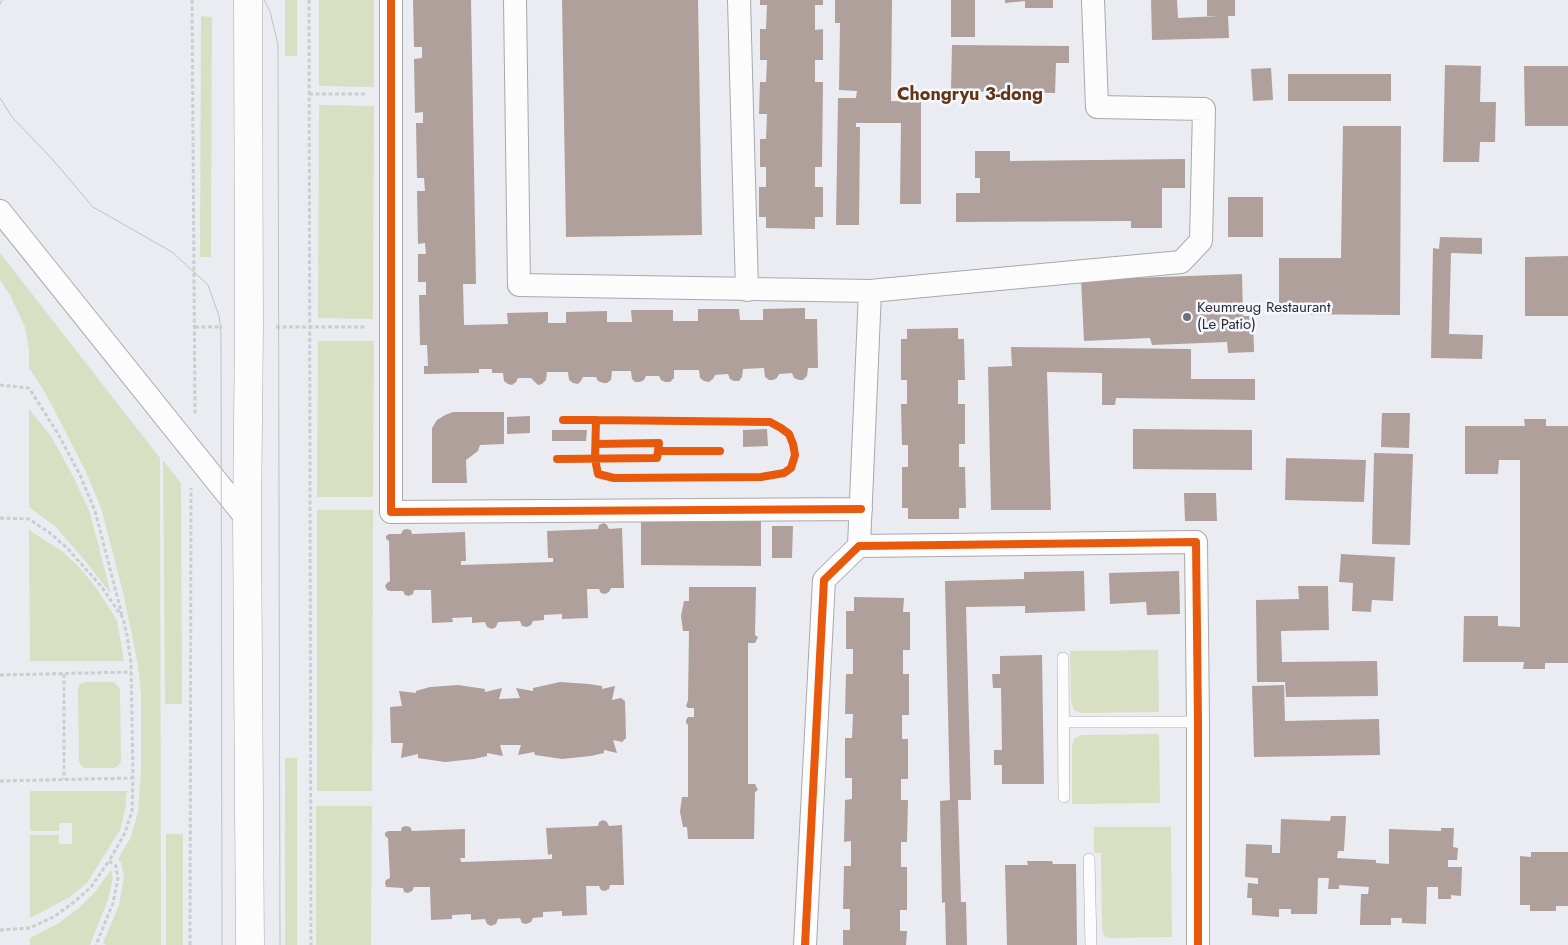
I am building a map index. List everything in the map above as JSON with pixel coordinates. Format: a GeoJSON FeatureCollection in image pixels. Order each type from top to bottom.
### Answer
{"type":"FeatureCollection","features":[{"type":"Feature","properties":{"kind":"street"},"geometry":{"type":"LineString","coordinates":[[248,0],[249,327],[247,520],[250,945]]}},
{"type":"Feature","properties":{"kind":"street"},"geometry":{"type":"LineString","coordinates":[[391,0],[391,512],[861,509]]}},
{"type":"Feature","properties":{"kind":"street"},"geometry":{"type":"LineString","coordinates":[[515,0],[518,284],[870,291],[1181,262],[1201,241],[1204,109],[1097,107],[1093,0]]}},
{"type":"Feature","properties":{"kind":"street"},"geometry":{"type":"LineString","coordinates":[[739,0],[746,290]]}},
{"type":"Feature","properties":{"kind":"street"},"geometry":{"type":"LineString","coordinates":[[0,211],[247,520]]}},
{"type":"Feature","properties":{"kind":"street"},"geometry":{"type":"LineString","coordinates":[[805,945],[824,580],[859,546],[870,291]]}},
{"type":"Feature","properties":{"kind":"street"},"geometry":{"type":"LineString","coordinates":[[859,546],[1196,542],[1198,945]]}},
{"type":"Feature","properties":{"kind":"lane"},"geometry":{"type":"LineString","coordinates":[[1062,658],[1064,797]]}},
{"type":"Feature","properties":{"kind":"lane"},"geometry":{"type":"LineString","coordinates":[[1063,722],[1198,722]]}},
{"type":"Feature","properties":{"kind":"lane"},"geometry":{"type":"LineString","coordinates":[[1089,859],[1091,945]]}},
{"type":"Feature","properties":{"kind":"path"},"geometry":{"type":"LineString","coordinates":[[309,0],[311,945]]}},
{"type":"Feature","properties":{"kind":"path"},"geometry":{"type":"LineString","coordinates":[[309,94],[392,94]]}},
{"type":"Feature","properties":{"kind":"path"},"geometry":{"type":"LineString","coordinates":[[309,327],[390,328]]}},
{"type":"Feature","properties":{"kind":"path"},"geometry":{"type":"LineString","coordinates":[[0,386],[29,388],[80,475],[95,511],[123,618],[131,663],[133,778],[132,811],[129,825],[109,861],[91,887],[55,916],[30,928],[0,930]]}},
{"type":"Feature","properties":{"kind":"path"},"geometry":{"type":"LineString","coordinates":[[0,518],[29,519],[50,533],[84,566],[101,586],[123,618]]}},
{"type":"Feature","properties":{"kind":"path"},"geometry":{"type":"LineString","coordinates":[[0,675],[131,672]]}},
{"type":"Feature","properties":{"kind":"path"},"geometry":{"type":"LineString","coordinates":[[64,674],[64,779]]}},
{"type":"Feature","properties":{"kind":"path"},"geometry":{"type":"LineString","coordinates":[[0,780],[133,778]]}},
{"type":"Feature","properties":{"kind":"path"},"geometry":{"type":"LineString","coordinates":[[96,945],[113,903],[118,878],[116,866],[109,861]]}},
{"type":"Feature","properties":{"kind":"green space"},"geometry":{"type":"Polygon","coordinates":[[[285,0],[297,0],[297,56],[285,56],[285,0]]]}},
{"type":"Feature","properties":{"kind":"green space"},"geometry":{"type":"Polygon","coordinates":[[[319,0],[374,0],[374,87],[319,86],[319,0]]]}},
{"type":"Feature","properties":{"kind":"green space"},"geometry":{"type":"Polygon","coordinates":[[[201,16],[212,17],[211,257],[200,257],[201,16]]]}},
{"type":"Feature","properties":{"kind":"green space"},"geometry":{"type":"Polygon","coordinates":[[[319,105],[374,106],[373,319],[318,318],[319,105]]]}},
{"type":"Feature","properties":{"kind":"green space"},"geometry":{"type":"Polygon","coordinates":[[[0,253],[160,458],[161,945],[106,945],[103,943],[119,905],[124,877],[121,862],[118,859],[131,837],[138,812],[141,768],[141,695],[138,665],[123,592],[101,508],[86,472],[46,394],[29,368],[29,350],[25,327],[10,295],[0,280],[0,253]]]}},
{"type":"Feature","properties":{"kind":"green space"},"geometry":{"type":"Polygon","coordinates":[[[318,341],[374,341],[373,497],[317,497],[318,341]]]}},
{"type":"Feature","properties":{"kind":"green space"},"geometry":{"type":"Polygon","coordinates":[[[29,409],[51,436],[74,478],[90,513],[111,594],[56,527],[29,507],[29,409]]]}},
{"type":"Feature","properties":{"kind":"green space"},"geometry":{"type":"Polygon","coordinates":[[[163,460],[181,483],[182,704],[165,704],[163,460]]]}},
{"type":"Feature","properties":{"kind":"green space"},"geometry":{"type":"Polygon","coordinates":[[[317,510],[373,510],[372,791],[317,791],[317,510]]]}},
{"type":"Feature","properties":{"kind":"green space"},"geometry":{"type":"Polygon","coordinates":[[[29,530],[63,552],[81,569],[97,589],[117,620],[124,661],[30,661],[29,530]]]}},
{"type":"Feature","properties":{"kind":"green space"},"geometry":{"type":"Polygon","coordinates":[[[1158,650],[1159,712],[1081,713],[1074,710],[1071,701],[1070,651],[1158,650]]]}},
{"type":"Feature","properties":{"kind":"green space"},"geometry":{"type":"Polygon","coordinates":[[[85,682],[114,682],[120,689],[121,761],[114,768],[85,768],[81,766],[79,761],[78,689],[80,684],[85,682]]]}},
{"type":"Feature","properties":{"kind":"green space"},"geometry":{"type":"Polygon","coordinates":[[[1159,734],[1160,803],[1072,804],[1072,746],[1074,739],[1081,735],[1159,734]]]}},
{"type":"Feature","properties":{"kind":"green space"},"geometry":{"type":"Polygon","coordinates":[[[285,758],[297,758],[297,945],[285,945],[285,758]]]}},
{"type":"Feature","properties":{"kind":"green space"},"geometry":{"type":"Polygon","coordinates":[[[30,791],[127,791],[120,830],[87,883],[70,897],[30,918],[30,835],[59,835],[59,844],[72,844],[72,823],[59,823],[59,831],[30,831],[30,791]]]}},
{"type":"Feature","properties":{"kind":"green space"},"geometry":{"type":"Polygon","coordinates":[[[316,806],[372,806],[371,945],[316,945],[316,806]]]}},
{"type":"Feature","properties":{"kind":"green space"},"geometry":{"type":"Polygon","coordinates":[[[1094,827],[1171,827],[1172,937],[1109,938],[1104,936],[1102,929],[1101,853],[1094,853],[1094,827]]]}},
{"type":"Feature","properties":{"kind":"green space"},"geometry":{"type":"Polygon","coordinates":[[[166,834],[183,834],[183,945],[166,945],[166,834]]]}},
{"type":"Feature","properties":{"kind":"green space"},"geometry":{"type":"Polygon","coordinates":[[[111,870],[113,878],[108,900],[90,945],[30,945],[30,938],[59,923],[79,908],[95,892],[111,870]]]}},
{"type":"Feature","properties":{"kind":"building"},"geometry":{"type":"Polygon","coordinates":[[[413,0],[471,0],[476,284],[463,284],[464,325],[508,324],[507,313],[548,312],[548,323],[566,323],[566,312],[607,311],[607,322],[632,322],[631,310],[673,310],[673,321],[698,321],[698,309],[739,309],[740,320],[763,320],[763,309],[805,308],[805,319],[817,319],[818,368],[808,368],[807,376],[803,380],[794,378],[792,373],[779,374],[777,378],[769,380],[765,377],[764,368],[743,369],[742,377],[739,381],[730,379],[728,374],[715,375],[709,382],[700,378],[699,370],[674,370],[674,378],[670,382],[661,380],[659,376],[646,376],[644,380],[635,382],[632,379],[631,371],[612,371],[611,380],[607,383],[598,381],[596,377],[583,377],[578,384],[569,380],[568,372],[547,372],[546,380],[538,385],[531,378],[518,378],[512,385],[508,384],[504,381],[503,373],[492,373],[492,369],[479,369],[479,373],[424,374],[424,366],[428,366],[427,345],[420,345],[419,295],[426,295],[426,282],[418,282],[418,254],[426,254],[425,243],[418,244],[417,191],[425,191],[424,178],[417,178],[416,123],[423,123],[423,112],[415,113],[414,59],[422,58],[422,47],[414,47],[413,0]]]}},
{"type":"Feature","properties":{"kind":"building"},"geometry":{"type":"Polygon","coordinates":[[[562,0],[698,0],[702,235],[566,237],[562,0]]]}},
{"type":"Feature","properties":{"kind":"building"},"geometry":{"type":"Polygon","coordinates":[[[760,0],[823,0],[823,5],[815,5],[815,30],[823,29],[823,60],[815,60],[815,82],[823,82],[822,167],[815,167],[815,187],[823,187],[823,217],[815,217],[815,229],[766,228],[766,217],[759,217],[759,187],[766,187],[766,167],[760,167],[760,139],[766,139],[767,114],[759,114],[760,82],[766,82],[767,60],[760,60],[760,29],[766,29],[767,5],[760,5],[760,0]]]}},
{"type":"Feature","properties":{"kind":"building"},"geometry":{"type":"Polygon","coordinates":[[[835,0],[892,0],[891,101],[921,102],[921,204],[900,204],[901,123],[856,123],[856,127],[860,127],[859,225],[836,225],[838,98],[856,98],[857,91],[839,90],[840,23],[835,23],[835,0]]]}},
{"type":"Feature","properties":{"kind":"building"},"geometry":{"type":"Polygon","coordinates":[[[951,0],[975,0],[975,37],[951,37],[951,0]]]}},
{"type":"Feature","properties":{"kind":"building"},"geometry":{"type":"Polygon","coordinates":[[[1005,0],[1053,0],[1053,8],[1025,8],[1025,1],[1005,3],[1005,0]]]}},
{"type":"Feature","properties":{"kind":"building"},"geometry":{"type":"Polygon","coordinates":[[[1151,0],[1177,0],[1178,18],[1220,16],[1207,16],[1207,0],[1235,0],[1235,16],[1228,16],[1229,38],[1152,40],[1151,0]]]}},
{"type":"Feature","properties":{"kind":"building"},"geometry":{"type":"Polygon","coordinates":[[[952,45],[1069,46],[1069,63],[1056,63],[1055,93],[951,91],[952,45]]]}},
{"type":"Feature","properties":{"kind":"building"},"geometry":{"type":"Polygon","coordinates":[[[1445,65],[1481,66],[1480,102],[1496,102],[1495,142],[1480,142],[1479,162],[1443,162],[1445,65]]]}},
{"type":"Feature","properties":{"kind":"building"},"geometry":{"type":"Polygon","coordinates":[[[1524,66],[1568,66],[1568,126],[1525,126],[1524,66]]]}},
{"type":"Feature","properties":{"kind":"building"},"geometry":{"type":"Polygon","coordinates":[[[1271,68],[1273,100],[1253,101],[1251,69],[1271,68]]]}},
{"type":"Feature","properties":{"kind":"building"},"geometry":{"type":"Polygon","coordinates":[[[1288,74],[1391,74],[1391,101],[1288,101],[1288,74]]]}},
{"type":"Feature","properties":{"kind":"building"},"geometry":{"type":"Polygon","coordinates":[[[1343,126],[1401,126],[1400,315],[1279,314],[1279,258],[1341,258],[1343,126]]]}},
{"type":"Feature","properties":{"kind":"building"},"geometry":{"type":"Polygon","coordinates":[[[975,151],[1010,151],[1010,161],[1185,159],[1185,188],[1162,188],[1162,228],[1131,228],[1131,221],[956,222],[956,193],[980,193],[980,178],[975,178],[975,151]]]}},
{"type":"Feature","properties":{"kind":"building"},"geometry":{"type":"Polygon","coordinates":[[[1228,197],[1263,197],[1263,237],[1228,237],[1228,197]]]}},
{"type":"Feature","properties":{"kind":"building"},"geometry":{"type":"Polygon","coordinates":[[[1440,237],[1482,238],[1482,254],[1451,253],[1449,334],[1483,335],[1482,359],[1431,358],[1433,248],[1439,249],[1440,237]]]}},
{"type":"Feature","properties":{"kind":"building"},"geometry":{"type":"Polygon","coordinates":[[[1568,256],[1568,316],[1525,316],[1525,257],[1568,256]]]}},
{"type":"Feature","properties":{"kind":"building"},"geometry":{"type":"Polygon","coordinates":[[[1242,274],[1243,316],[1253,316],[1254,352],[1228,353],[1227,342],[1152,345],[1150,338],[1084,341],[1081,280],[1242,274]]]}},
{"type":"Feature","properties":{"kind":"building"},"geometry":{"type":"Polygon","coordinates":[[[958,328],[958,339],[964,339],[965,380],[958,380],[958,404],[965,404],[965,444],[959,444],[959,467],[965,467],[966,508],[959,508],[959,519],[908,519],[908,508],[902,508],[902,467],[908,467],[908,445],[902,445],[901,404],[907,404],[907,380],[901,380],[901,339],[907,339],[907,329],[958,328]]]}},
{"type":"Feature","properties":{"kind":"building"},"geometry":{"type":"Polygon","coordinates":[[[1011,347],[1191,349],[1191,379],[1255,379],[1255,400],[1116,398],[1115,405],[1102,405],[1102,373],[1047,372],[1051,510],[991,510],[988,367],[1012,366],[1011,347]]]}},
{"type":"Feature","properties":{"kind":"building"},"geometry":{"type":"Polygon","coordinates":[[[453,412],[504,412],[504,444],[480,445],[478,451],[466,460],[467,483],[432,483],[432,428],[437,420],[453,412]]]}},
{"type":"Feature","properties":{"kind":"building"},"geometry":{"type":"Polygon","coordinates":[[[1382,413],[1410,413],[1409,448],[1381,447],[1382,413]]]}},
{"type":"Feature","properties":{"kind":"building"},"geometry":{"type":"Polygon","coordinates":[[[530,416],[530,433],[507,434],[507,417],[530,416]]]}},
{"type":"Feature","properties":{"kind":"building"},"geometry":{"type":"Polygon","coordinates":[[[1524,419],[1546,419],[1546,426],[1568,426],[1568,663],[1545,663],[1545,669],[1523,669],[1524,662],[1463,662],[1464,616],[1498,616],[1498,626],[1520,627],[1520,460],[1499,460],[1498,474],[1465,474],[1465,426],[1525,426],[1524,419]]]}},
{"type":"Feature","properties":{"kind":"building"},"geometry":{"type":"Polygon","coordinates":[[[767,429],[768,446],[743,447],[743,430],[767,429]]]}},
{"type":"Feature","properties":{"kind":"building"},"geometry":{"type":"Polygon","coordinates":[[[1133,429],[1252,430],[1252,470],[1133,469],[1133,429]]]}},
{"type":"Feature","properties":{"kind":"building"},"geometry":{"type":"Polygon","coordinates":[[[552,430],[587,430],[586,441],[552,441],[552,430]]]}},
{"type":"Feature","properties":{"kind":"building"},"geometry":{"type":"Polygon","coordinates":[[[1374,453],[1413,454],[1410,545],[1372,544],[1374,453]]]}},
{"type":"Feature","properties":{"kind":"building"},"geometry":{"type":"Polygon","coordinates":[[[1286,458],[1366,460],[1364,502],[1285,500],[1286,458]]]}},
{"type":"Feature","properties":{"kind":"building"},"geometry":{"type":"Polygon","coordinates":[[[1184,493],[1216,493],[1217,521],[1185,521],[1184,493]]]}},
{"type":"Feature","properties":{"kind":"building"},"geometry":{"type":"Polygon","coordinates":[[[641,517],[761,518],[761,566],[641,565],[641,517]]]}},
{"type":"Feature","properties":{"kind":"building"},"geometry":{"type":"Polygon","coordinates":[[[604,523],[609,529],[622,528],[624,588],[611,588],[605,594],[601,593],[599,589],[587,589],[588,618],[562,619],[562,614],[544,615],[544,620],[533,621],[527,627],[522,626],[520,621],[498,622],[496,627],[492,629],[487,627],[485,622],[472,623],[472,617],[452,618],[453,622],[432,623],[431,590],[414,590],[413,594],[409,596],[405,595],[403,591],[387,590],[385,586],[390,581],[389,541],[386,539],[386,536],[389,534],[401,534],[403,530],[407,529],[411,530],[412,534],[465,532],[466,561],[461,561],[461,565],[553,562],[553,558],[548,558],[547,531],[598,529],[599,525],[604,523]]]}},
{"type":"Feature","properties":{"kind":"building"},"geometry":{"type":"Polygon","coordinates":[[[772,526],[793,526],[792,558],[772,558],[772,526]]]}},
{"type":"Feature","properties":{"kind":"building"},"geometry":{"type":"Polygon","coordinates":[[[1341,554],[1395,557],[1393,601],[1372,600],[1371,612],[1352,611],[1353,583],[1339,582],[1341,554]]]}},
{"type":"Feature","properties":{"kind":"building"},"geometry":{"type":"Polygon","coordinates":[[[1084,571],[1085,611],[1025,613],[1025,606],[966,607],[971,800],[958,800],[961,902],[966,902],[967,945],[946,945],[945,902],[942,903],[940,801],[950,800],[945,581],[1024,579],[1024,572],[1084,571]]]}},
{"type":"Feature","properties":{"kind":"building"},"geometry":{"type":"Polygon","coordinates":[[[1179,571],[1180,614],[1147,615],[1146,602],[1110,604],[1109,573],[1179,571]]]}},
{"type":"Feature","properties":{"kind":"building"},"geometry":{"type":"Polygon","coordinates":[[[1298,586],[1328,586],[1329,630],[1281,631],[1282,662],[1377,661],[1378,696],[1286,697],[1285,682],[1257,682],[1256,600],[1299,599],[1298,586]]]}},
{"type":"Feature","properties":{"kind":"building"},"geometry":{"type":"Polygon","coordinates":[[[689,587],[756,587],[755,635],[758,637],[755,643],[748,643],[748,784],[755,784],[758,790],[755,792],[754,839],[688,839],[687,827],[683,827],[680,812],[682,797],[688,797],[688,725],[686,720],[688,717],[694,717],[694,708],[686,706],[688,700],[689,631],[683,631],[681,616],[684,601],[689,601],[689,587]]]}},
{"type":"Feature","properties":{"kind":"building"},"geometry":{"type":"Polygon","coordinates":[[[854,597],[904,598],[903,612],[910,612],[910,650],[903,650],[903,674],[909,674],[909,715],[902,715],[902,739],[908,739],[908,779],[901,779],[901,800],[908,800],[907,842],[901,842],[901,867],[907,867],[907,910],[900,910],[900,931],[907,931],[906,945],[843,945],[843,930],[850,930],[850,909],[843,909],[844,866],[851,866],[851,841],[844,842],[845,800],[852,799],[852,778],[845,778],[845,738],[852,738],[853,714],[845,714],[846,674],[853,674],[853,649],[846,649],[846,611],[854,611],[854,597]]]}},
{"type":"Feature","properties":{"kind":"building"},"geometry":{"type":"Polygon","coordinates":[[[1042,655],[1044,784],[1002,784],[1002,765],[994,765],[994,750],[1002,750],[1001,688],[993,688],[992,674],[1000,674],[1000,656],[1042,655]]]}},
{"type":"Feature","properties":{"kind":"building"},"geometry":{"type":"Polygon","coordinates":[[[560,682],[602,686],[602,689],[615,686],[612,700],[621,698],[625,701],[626,738],[622,742],[613,740],[617,753],[604,750],[604,753],[591,756],[562,759],[535,755],[534,752],[518,755],[521,745],[500,745],[503,756],[487,753],[487,756],[474,759],[445,762],[418,758],[418,754],[401,758],[403,743],[391,743],[390,707],[402,706],[399,691],[416,693],[416,691],[430,687],[458,685],[485,689],[485,692],[502,688],[499,699],[520,698],[516,688],[533,691],[533,688],[560,682]]]}},
{"type":"Feature","properties":{"kind":"building"},"geometry":{"type":"Polygon","coordinates":[[[1284,685],[1285,721],[1379,719],[1380,755],[1254,757],[1252,686],[1284,685]]]}},
{"type":"Feature","properties":{"kind":"building"},"geometry":{"type":"Polygon","coordinates":[[[1331,816],[1346,816],[1344,851],[1338,851],[1337,858],[1376,860],[1376,863],[1389,864],[1389,829],[1441,831],[1441,828],[1454,828],[1453,847],[1458,848],[1457,860],[1448,860],[1448,867],[1462,867],[1461,896],[1451,895],[1451,899],[1438,899],[1438,887],[1427,887],[1426,924],[1402,923],[1402,918],[1391,918],[1391,925],[1360,925],[1361,894],[1368,894],[1369,887],[1339,885],[1339,889],[1328,889],[1329,878],[1318,878],[1317,914],[1291,914],[1291,909],[1279,909],[1279,917],[1252,915],[1252,898],[1247,898],[1248,883],[1258,884],[1258,878],[1245,877],[1246,844],[1272,845],[1272,853],[1280,853],[1281,819],[1330,821],[1331,816]]]}},
{"type":"Feature","properties":{"kind":"building"},"geometry":{"type":"Polygon","coordinates":[[[603,820],[609,826],[622,825],[624,885],[610,885],[609,889],[605,891],[601,890],[599,886],[586,886],[587,915],[562,916],[562,911],[543,912],[543,917],[533,918],[531,922],[526,924],[522,923],[520,918],[498,919],[496,924],[491,926],[487,924],[485,919],[471,920],[471,914],[452,915],[452,919],[431,920],[430,887],[414,887],[408,893],[404,892],[403,888],[386,887],[386,880],[390,878],[388,838],[385,836],[385,833],[388,831],[401,831],[402,827],[406,826],[410,827],[412,831],[465,829],[465,858],[460,858],[461,862],[552,859],[552,854],[548,855],[546,828],[598,826],[599,822],[603,820]]]}},
{"type":"Feature","properties":{"kind":"building"},"geometry":{"type":"Polygon","coordinates":[[[1531,852],[1568,852],[1568,906],[1556,906],[1556,911],[1530,911],[1530,905],[1520,905],[1520,856],[1531,857],[1531,852]]]}},
{"type":"Feature","properties":{"kind":"building"},"geometry":{"type":"Polygon","coordinates":[[[1027,861],[1052,861],[1053,864],[1076,864],[1077,945],[1007,945],[1005,865],[1028,865],[1027,861]]]}},
{"type":"Feature","properties":{"kind":"tram line"},"geometry":{"type":"LineString","coordinates":[[0,4],[2,0]]}},
{"type":"Feature","properties":{"kind":"tram line"},"geometry":{"type":"LineString","coordinates":[[264,0],[270,11],[278,45],[280,945]]}},
{"type":"Feature","properties":{"kind":"tram line"},"geometry":{"type":"LineString","coordinates":[[0,98],[12,117],[53,160],[93,207],[172,252],[208,285],[219,316],[221,333],[222,945]]}},
{"type":"Feature","properties":{"kind":"cycle path"},"geometry":{"type":"LineString","coordinates":[[391,0],[391,512],[861,509]]}},
{"type":"Feature","properties":{"kind":"cycle path"},"geometry":{"type":"LineString","coordinates":[[563,420],[596,420],[770,422],[789,434],[795,455],[791,468],[784,473],[761,477],[614,478],[598,474],[595,459],[596,420]]}},
{"type":"Feature","properties":{"kind":"cycle path"},"geometry":{"type":"LineString","coordinates":[[596,444],[659,443],[658,451],[720,451]]}},
{"type":"Feature","properties":{"kind":"cycle path"},"geometry":{"type":"LineString","coordinates":[[557,459],[657,458],[658,451]]}},
{"type":"Feature","properties":{"kind":"cycle path"},"geometry":{"type":"LineString","coordinates":[[805,945],[824,580],[859,546],[1196,542],[1198,945]]}},
{"type":"Feature","properties":{"kind":"place","name":"Keumreug Restaurant (Le Patio)"},"geometry":{"type":"Point","coordinates":[1187,317]}},
{"type":"Feature","properties":{"kind":"district","name":"Chongryu 3-dong"},"geometry":{"type":"Point","coordinates":[970,96]}}]}
